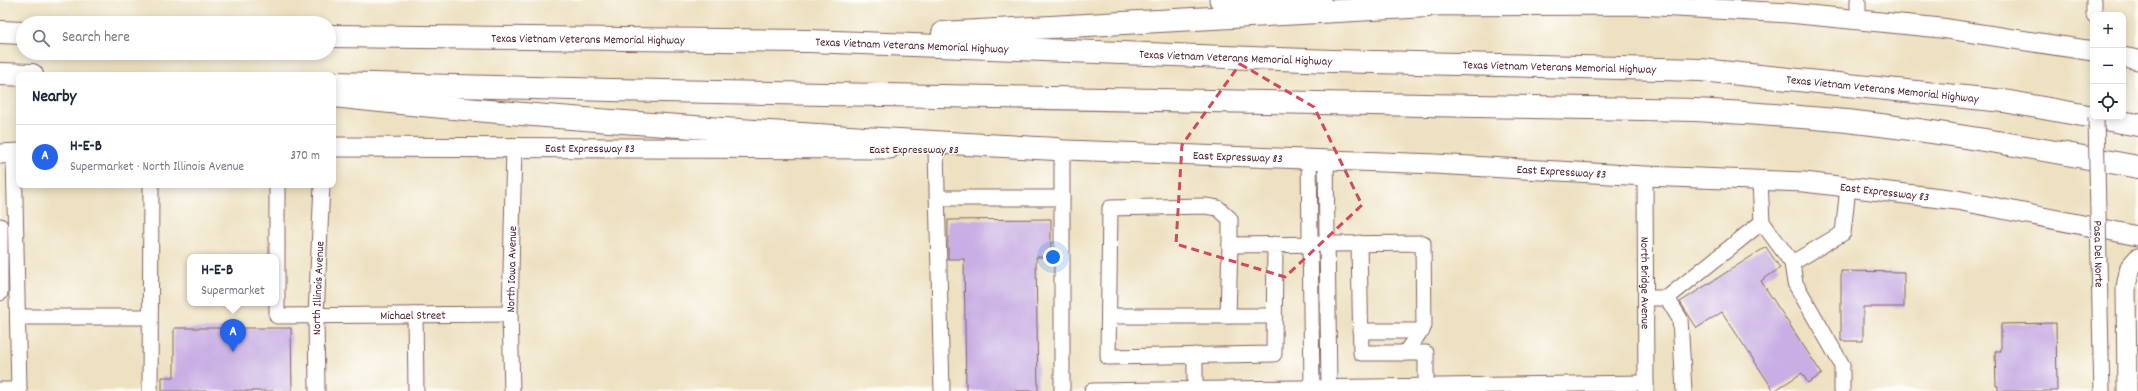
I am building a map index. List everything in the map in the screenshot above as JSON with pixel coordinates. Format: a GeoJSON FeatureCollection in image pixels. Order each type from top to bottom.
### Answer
{"type":"FeatureCollection","features":[{"type":"Feature","properties":{"kind":"highway"},"geometry":{"type":"LineString","coordinates":[[809,41],[1427,6]]}},
{"type":"Feature","properties":{"kind":"highway"},"geometry":{"type":"LineString","coordinates":[[0,32],[16,33]]}},
{"type":"Feature","properties":{"kind":"highway","name":"Texas Vietnam Veterans Memorial Highway"},"geometry":{"type":"LineString","coordinates":[[336,36],[809,41],[1332,61],[1701,70],[2004,101],[2138,125]]}},
{"type":"Feature","properties":{"kind":"highway"},"geometry":{"type":"LineString","coordinates":[[0,74],[16,74]]}},
{"type":"Feature","properties":{"kind":"highway"},"geometry":{"type":"LineString","coordinates":[[336,83],[611,90],[1696,110],[1846,121],[1930,131],[2031,147],[2138,167]]}},
{"type":"Feature","properties":{"kind":"highway"},"geometry":{"type":"LineString","coordinates":[[336,96],[455,109],[700,128],[1059,149]]}},
{"type":"Feature","properties":{"kind":"main road"},"geometry":{"type":"LineString","coordinates":[[1219,0],[1427,6],[1638,2],[1789,13],[1941,28],[2090,51]]}},
{"type":"Feature","properties":{"kind":"main road"},"geometry":{"type":"LineString","coordinates":[[2126,58],[2138,60]]}},
{"type":"Feature","properties":{"kind":"main road","name":"East Expressway 83"},"geometry":{"type":"LineString","coordinates":[[336,147],[1059,149],[1804,182],[1957,200],[2138,236]]}},
{"type":"Feature","properties":{"kind":"main road"},"geometry":{"type":"LineString","coordinates":[[2127,391],[2126,287],[2130,267],[2138,258]]}},
{"type":"Feature","properties":{"kind":"street"},"geometry":{"type":"LineString","coordinates":[[1858,0],[1858,20]]}},
{"type":"Feature","properties":{"kind":"street"},"geometry":{"type":"LineString","coordinates":[[2094,0],[2094,12]]}},
{"type":"Feature","properties":{"kind":"street","name":"Pasa Del Norte"},"geometry":{"type":"LineString","coordinates":[[2096,120],[2102,391]]}},
{"type":"Feature","properties":{"kind":"street","name":"North Iowa Avenue"},"geometry":{"type":"LineString","coordinates":[[512,391],[510,314],[514,148]]}},
{"type":"Feature","properties":{"kind":"street"},"geometry":{"type":"LineString","coordinates":[[936,149],[942,391]]}},
{"type":"Feature","properties":{"kind":"street"},"geometry":{"type":"LineString","coordinates":[[1059,149],[1062,198],[1062,391]]}},
{"type":"Feature","properties":{"kind":"street"},"geometry":{"type":"LineString","coordinates":[[0,390],[19,391],[18,317],[11,153]]}},
{"type":"Feature","properties":{"kind":"street"},"geometry":{"type":"LineString","coordinates":[[1312,387],[1310,244],[1318,160]]}},
{"type":"Feature","properties":{"kind":"street"},"geometry":{"type":"LineString","coordinates":[[1318,160],[1327,244],[1329,386]]}},
{"type":"Feature","properties":{"kind":"street","name":"North Bridge Avenue"},"geometry":{"type":"LineString","coordinates":[[1645,176],[1646,387]]}},
{"type":"Feature","properties":{"kind":"street"},"geometry":{"type":"LineString","coordinates":[[1760,180],[1762,222],[1792,263],[1795,284],[1842,365],[1842,391]]}},
{"type":"Feature","properties":{"kind":"street"},"geometry":{"type":"LineString","coordinates":[[1792,263],[1843,233],[1848,187]]}},
{"type":"Feature","properties":{"kind":"street"},"geometry":{"type":"LineString","coordinates":[[150,391],[151,188]]}},
{"type":"Feature","properties":{"kind":"street","name":"Michael Street"},"geometry":{"type":"LineString","coordinates":[[277,188],[277,254]]}},
{"type":"Feature","properties":{"kind":"street","name":"North Illinois Avenue"},"geometry":{"type":"LineString","coordinates":[[317,391],[316,316],[322,188]]}},
{"type":"Feature","properties":{"kind":"street"},"geometry":{"type":"LineString","coordinates":[[938,198],[1062,198]]}},
{"type":"Feature","properties":{"kind":"street"},"geometry":{"type":"LineString","coordinates":[[1228,316],[1230,219],[1218,208],[1205,206],[1110,208],[1108,357],[1274,354],[1275,244]]}},
{"type":"Feature","properties":{"kind":"street"},"geometry":{"type":"LineString","coordinates":[[1646,298],[1667,298],[1762,222]]}},
{"type":"Feature","properties":{"kind":"street"},"geometry":{"type":"LineString","coordinates":[[0,226],[0,293]]}},
{"type":"Feature","properties":{"kind":"street"},"geometry":{"type":"LineString","coordinates":[[1359,243],[1361,353],[1426,353],[1426,386]]}},
{"type":"Feature","properties":{"kind":"street"},"geometry":{"type":"LineString","coordinates":[[1230,245],[1423,243],[1424,326],[1422,331],[1405,353]]}},
{"type":"Feature","properties":{"kind":"street"},"geometry":{"type":"LineString","coordinates":[[1667,298],[1680,319],[1684,391]]}},
{"type":"Feature","properties":{"kind":"street","name":"Michael Street"},"geometry":{"type":"LineString","coordinates":[[277,306],[277,316],[510,314]]}},
{"type":"Feature","properties":{"kind":"street"},"geometry":{"type":"LineString","coordinates":[[415,315],[416,391]]}},
{"type":"Feature","properties":{"kind":"street"},"geometry":{"type":"LineString","coordinates":[[1109,316],[1274,316]]}},
{"type":"Feature","properties":{"kind":"street"},"geometry":{"type":"LineString","coordinates":[[18,317],[150,317]]}},
{"type":"Feature","properties":{"kind":"street"},"geometry":{"type":"LineString","coordinates":[[1360,331],[1422,331]]}},
{"type":"Feature","properties":{"kind":"street"},"geometry":{"type":"LineString","coordinates":[[1195,355],[1195,389]]}},
{"type":"Feature","properties":{"kind":"street"},"geometry":{"type":"LineString","coordinates":[[1092,391],[1329,386],[1646,387]]}},
{"type":"Feature","properties":{"kind":"highlighted area"},"geometry":{"type":"Polygon","coordinates":[[[1240,64],[1314,107],[1362,205],[1285,277],[1176,244],[1182,145],[1240,64]]]}},
{"type":"Feature","properties":{"kind":"building"},"geometry":{"type":"Polygon","coordinates":[[[1051,219],[1051,257],[1036,257],[1038,391],[966,391],[964,259],[948,259],[948,220],[1051,219]]]}},
{"type":"Feature","properties":{"kind":"building"},"geometry":{"type":"Polygon","coordinates":[[[1766,247],[1780,268],[1761,281],[1822,374],[1808,383],[1802,373],[1774,391],[1722,312],[1697,328],[1680,302],[1766,247]]]}},
{"type":"Feature","properties":{"kind":"building"},"geometry":{"type":"Polygon","coordinates":[[[1841,271],[1904,272],[1904,307],[1863,307],[1863,341],[1841,341],[1841,271]]]}},
{"type":"Feature","properties":{"kind":"building"},"geometry":{"type":"Polygon","coordinates":[[[2056,323],[2057,391],[1998,391],[1998,386],[1996,386],[1995,351],[2001,351],[2001,324],[2056,323]]]}},
{"type":"Feature","properties":{"kind":"building"},"geometry":{"type":"Polygon","coordinates":[[[174,328],[291,328],[292,391],[162,391],[162,377],[174,377],[174,328]]]}},
{"type":"Feature","properties":{"kind":"place","name":"H-E-B"},"geometry":{"type":"Point","coordinates":[233,352]}}]}
